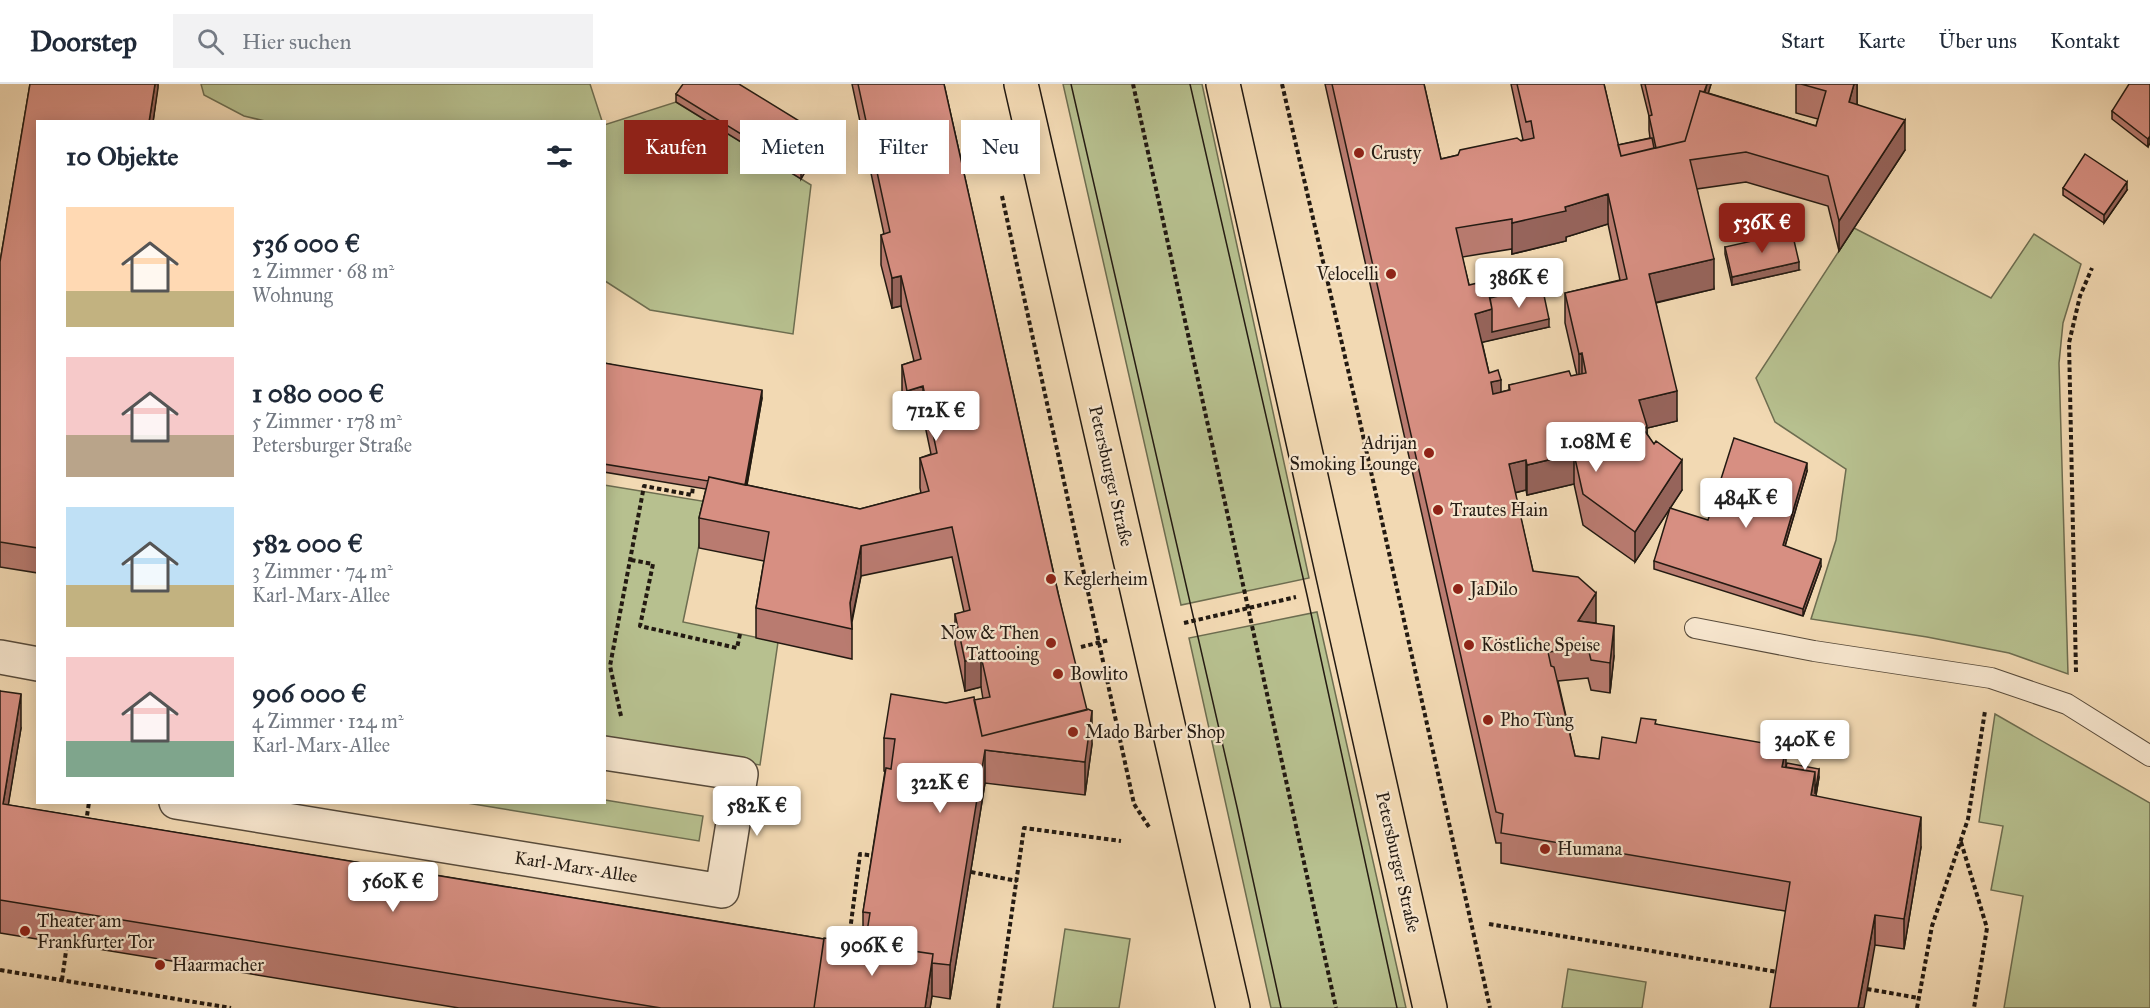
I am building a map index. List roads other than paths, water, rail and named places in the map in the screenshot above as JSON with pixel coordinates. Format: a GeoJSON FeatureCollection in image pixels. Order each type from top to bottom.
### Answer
{"type":"FeatureCollection","features":[{"type":"Feature","properties":{"kind":"main road","name":"Petersburger Straße"},"geometry":{"type":"LineString","coordinates":[[1021,84],[1233,1008]]}},
{"type":"Feature","properties":{"kind":"main road","name":"Petersburger Straße"},"geometry":{"type":"LineString","coordinates":[[1223,84],[1430,1008]]}},
{"type":"Feature","properties":{"kind":"street"},"geometry":{"type":"LineString","coordinates":[[0,657],[36,664]]}},
{"type":"Feature","properties":{"kind":"street","name":"Karl-Marx-Allee"},"geometry":{"type":"LineString","coordinates":[[188,804],[722,891],[741,774],[614,740]]}},
{"type":"Feature","properties":{"kind":"lane"},"geometry":{"type":"LineString","coordinates":[[1695,628],[1814,651],[1991,678],[2067,704],[2150,756]]}},
{"type":"Feature","properties":{"kind":"tram line"},"geometry":{"type":"LineString","coordinates":[[1071,84],[1281,1008]]}},
{"type":"Feature","properties":{"kind":"tram line"},"geometry":{"type":"LineString","coordinates":[[1190,84],[1307,595],[1397,1008]]}},
{"type":"Feature","properties":{"kind":"place","name":"Crusty"},"geometry":{"type":"Point","coordinates":[1359,153]}},
{"type":"Feature","properties":{"kind":"place","name":"Velocelli"},"geometry":{"type":"Point","coordinates":[1391,274]}},
{"type":"Feature","properties":{"kind":"place","name":"Adrijan Smoking Lounge"},"geometry":{"type":"Point","coordinates":[1429,453]}},
{"type":"Feature","properties":{"kind":"place","name":"Trautes Hain"},"geometry":{"type":"Point","coordinates":[1438,510]}},
{"type":"Feature","properties":{"kind":"place","name":"Keglerheim"},"geometry":{"type":"Point","coordinates":[1051,579]}},
{"type":"Feature","properties":{"kind":"place","name":"JaDilo"},"geometry":{"type":"Point","coordinates":[1458,589]}},
{"type":"Feature","properties":{"kind":"place","name":"Now & Then Tattooing"},"geometry":{"type":"Point","coordinates":[1051,643]}},
{"type":"Feature","properties":{"kind":"place","name":"Köstliche Speise"},"geometry":{"type":"Point","coordinates":[1469,645]}},
{"type":"Feature","properties":{"kind":"place","name":"Bowlito"},"geometry":{"type":"Point","coordinates":[1058,674]}},
{"type":"Feature","properties":{"kind":"place","name":"Pho Tùng"},"geometry":{"type":"Point","coordinates":[1488,720]}},
{"type":"Feature","properties":{"kind":"place","name":"Mado Barber Shop"},"geometry":{"type":"Point","coordinates":[1073,732]}},
{"type":"Feature","properties":{"kind":"place","name":"Humana"},"geometry":{"type":"Point","coordinates":[1545,849]}},
{"type":"Feature","properties":{"kind":"place","name":"Theater am Frankfurter Tor"},"geometry":{"type":"Point","coordinates":[25,931]}},
{"type":"Feature","properties":{"kind":"place","name":"Haarmacher"},"geometry":{"type":"Point","coordinates":[160,965]}}]}
